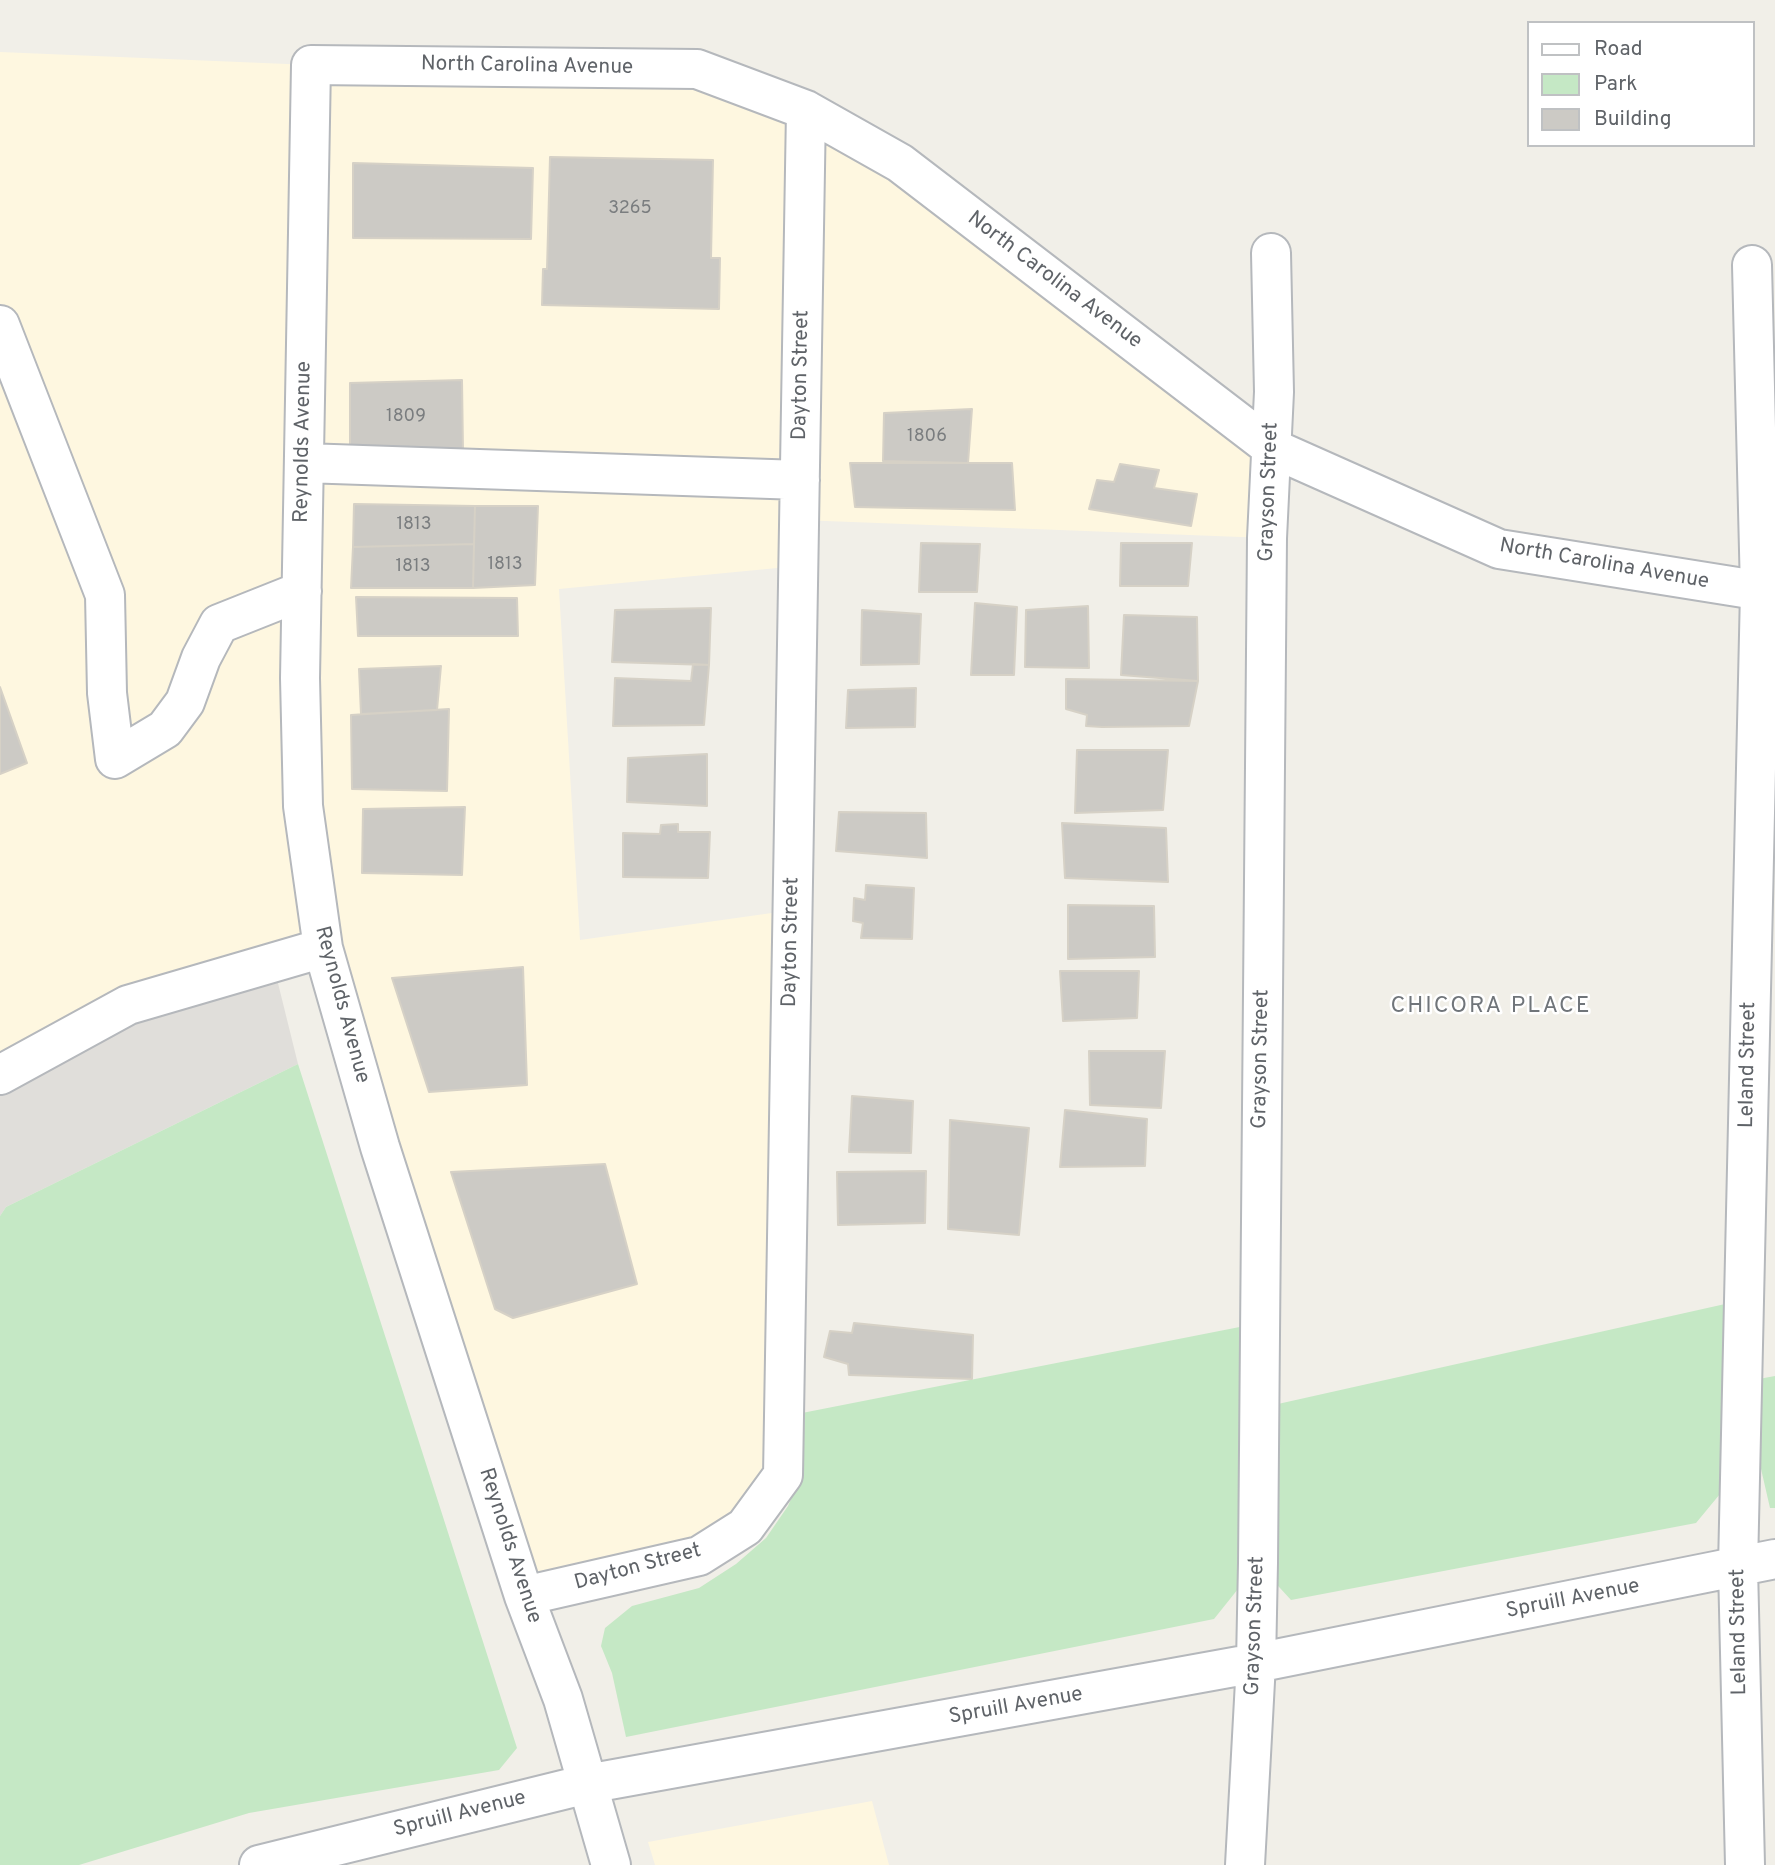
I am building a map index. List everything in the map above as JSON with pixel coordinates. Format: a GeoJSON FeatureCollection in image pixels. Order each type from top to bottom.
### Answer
{"type":"FeatureCollection","features":[{"type":"Feature","properties":{"kind":"street","name":"North Carolina Avenue"},"geometry":{"type":"LineString","coordinates":[[312,65],[696,69],[806,110],[900,163],[1272,448],[1499,549],[1768,592]]}},
{"type":"Feature","properties":{"kind":"street","name":"Reynolds Avenue"},"geometry":{"type":"LineString","coordinates":[[312,65],[300,678],[303,806],[323,948],[380,1147],[524,1596],[563,1699],[611,1865]]}},
{"type":"Feature","properties":{"kind":"street","name":"Dayton Street"},"geometry":{"type":"LineString","coordinates":[[524,1596],[699,1556],[745,1527],[783,1475],[806,110]]}},
{"type":"Feature","properties":{"kind":"street","name":"Grayson Street"},"geometry":{"type":"LineString","coordinates":[[1245,1865],[1256,1663],[1267,538],[1275,392],[1271,253]]}},
{"type":"Feature","properties":{"kind":"street","name":"Leland Street"},"geometry":{"type":"LineString","coordinates":[[1745,1865],[1738,1567],[1768,592],[1752,265]]}},
{"type":"Feature","properties":{"kind":"street"},"geometry":{"type":"LineString","coordinates":[[0,325],[105,595],[107,693],[115,759],[164,729],[185,702],[201,657],[219,624],[302,591]]}},
{"type":"Feature","properties":{"kind":"street"},"geometry":{"type":"LineString","coordinates":[[304,463],[800,480]]}},
{"type":"Feature","properties":{"kind":"street"},"geometry":{"type":"LineString","coordinates":[[0,1075],[128,1005],[323,948]]}},
{"type":"Feature","properties":{"kind":"street","name":"Spruill Avenue"},"geometry":{"type":"LineString","coordinates":[[259,1865],[348,1854],[587,1784],[1256,1663],[1775,1559]]}},
{"type":"Feature","properties":{"kind":"shaded area"},"geometry":{"type":"Polygon","coordinates":[[[0,52],[311,65],[697,69],[806,110],[1272,448],[1267,538],[800,520],[798,566],[559,589],[580,940],[793,910],[783,1475],[745,1527],[524,1596],[323,948],[0,1075],[0,52]]]}},
{"type":"Feature","properties":{"kind":"shaded area"},"geometry":{"type":"Polygon","coordinates":[[[273,963],[298,1064],[6,1207],[0,1216],[0,1075],[273,963]]]}},
{"type":"Feature","properties":{"kind":"shaded area"},"geometry":{"type":"Polygon","coordinates":[[[872,1801],[889,1865],[655,1865],[648,1842],[872,1801]]]}},
{"type":"Feature","properties":{"kind":"green space"},"geometry":{"type":"Polygon","coordinates":[[[298,1064],[517,1748],[499,1770],[249,1813],[79,1865],[0,1865],[0,1216],[6,1207],[298,1064]]]}},
{"type":"Feature","properties":{"kind":"green space"},"geometry":{"type":"Polygon","coordinates":[[[1743,1300],[1742,1382],[1775,1376],[1775,1508],[1770,1508],[1742,1386],[1739,1471],[1696,1523],[1291,1600],[1258,1564],[1214,1619],[626,1737],[612,1673],[601,1646],[605,1628],[632,1606],[699,1588],[736,1564],[766,1538],[788,1506],[800,1478],[802,1413],[1260,1323],[1260,1408],[1743,1300]]]}},
{"type":"Feature","properties":{"kind":"building"},"geometry":{"type":"Polygon","coordinates":[[[550,157],[713,160],[711,258],[720,258],[719,309],[542,305],[543,269],[547,269],[550,157]]]}},
{"type":"Feature","properties":{"kind":"building"},"geometry":{"type":"Polygon","coordinates":[[[353,163],[533,168],[531,239],[353,238],[353,163]]]}},
{"type":"Feature","properties":{"kind":"building"},"geometry":{"type":"Polygon","coordinates":[[[462,380],[463,452],[350,452],[350,383],[462,380]]]}},
{"type":"Feature","properties":{"kind":"building"},"geometry":{"type":"Polygon","coordinates":[[[972,409],[968,463],[883,461],[884,413],[972,409]]]}},
{"type":"Feature","properties":{"kind":"building"},"geometry":{"type":"Polygon","coordinates":[[[850,463],[1012,463],[1015,510],[855,507],[850,463]]]}},
{"type":"Feature","properties":{"kind":"building"},"geometry":{"type":"Polygon","coordinates":[[[1120,464],[1159,470],[1154,488],[1197,494],[1191,526],[1089,509],[1097,480],[1114,482],[1120,464]]]}},
{"type":"Feature","properties":{"kind":"building"},"geometry":{"type":"Polygon","coordinates":[[[354,504],[475,506],[474,544],[353,547],[354,504]]]}},
{"type":"Feature","properties":{"kind":"building"},"geometry":{"type":"Polygon","coordinates":[[[475,506],[538,506],[535,585],[473,588],[475,506]]]}},
{"type":"Feature","properties":{"kind":"building"},"geometry":{"type":"Polygon","coordinates":[[[921,543],[980,544],[977,592],[919,592],[921,543]]]}},
{"type":"Feature","properties":{"kind":"building"},"geometry":{"type":"Polygon","coordinates":[[[1121,543],[1192,543],[1188,586],[1120,586],[1121,543]]]}},
{"type":"Feature","properties":{"kind":"building"},"geometry":{"type":"Polygon","coordinates":[[[474,544],[473,588],[351,588],[353,547],[474,544]]]}},
{"type":"Feature","properties":{"kind":"building"},"geometry":{"type":"Polygon","coordinates":[[[356,597],[517,598],[518,636],[358,636],[356,597]]]}},
{"type":"Feature","properties":{"kind":"building"},"geometry":{"type":"Polygon","coordinates":[[[975,603],[1017,607],[1014,675],[971,675],[975,603]]]}},
{"type":"Feature","properties":{"kind":"building"},"geometry":{"type":"Polygon","coordinates":[[[1088,606],[1089,668],[1025,667],[1026,610],[1088,606]]]}},
{"type":"Feature","properties":{"kind":"building"},"geometry":{"type":"Polygon","coordinates":[[[711,608],[709,665],[612,662],[615,610],[711,608]]]}},
{"type":"Feature","properties":{"kind":"building"},"geometry":{"type":"Polygon","coordinates":[[[862,610],[921,614],[919,664],[861,665],[862,610]]]}},
{"type":"Feature","properties":{"kind":"building"},"geometry":{"type":"Polygon","coordinates":[[[1124,615],[1197,617],[1198,681],[1121,675],[1124,615]]]}},
{"type":"Feature","properties":{"kind":"building"},"geometry":{"type":"Polygon","coordinates":[[[693,664],[709,665],[704,725],[613,726],[615,678],[691,681],[693,664]]]}},
{"type":"Feature","properties":{"kind":"building"},"geometry":{"type":"Polygon","coordinates":[[[441,666],[437,710],[361,714],[359,669],[441,666]]]}},
{"type":"Feature","properties":{"kind":"building"},"geometry":{"type":"Polygon","coordinates":[[[1066,679],[1198,681],[1189,726],[1102,727],[1086,726],[1087,715],[1066,709],[1066,679]]]}},
{"type":"Feature","properties":{"kind":"building"},"geometry":{"type":"Polygon","coordinates":[[[0,687],[27,763],[0,774],[0,687]]]}},
{"type":"Feature","properties":{"kind":"building"},"geometry":{"type":"Polygon","coordinates":[[[916,688],[915,727],[846,728],[848,690],[916,688]]]}},
{"type":"Feature","properties":{"kind":"building"},"geometry":{"type":"Polygon","coordinates":[[[449,709],[447,791],[352,789],[351,715],[449,709]]]}},
{"type":"Feature","properties":{"kind":"building"},"geometry":{"type":"Polygon","coordinates":[[[1077,750],[1168,750],[1163,810],[1075,813],[1077,750]]]}},
{"type":"Feature","properties":{"kind":"building"},"geometry":{"type":"Polygon","coordinates":[[[707,754],[707,806],[627,802],[628,758],[707,754]]]}},
{"type":"Feature","properties":{"kind":"building"},"geometry":{"type":"Polygon","coordinates":[[[465,807],[462,875],[362,873],[363,809],[465,807]]]}},
{"type":"Feature","properties":{"kind":"building"},"geometry":{"type":"Polygon","coordinates":[[[839,812],[926,813],[927,858],[836,851],[839,812]]]}},
{"type":"Feature","properties":{"kind":"building"},"geometry":{"type":"Polygon","coordinates":[[[1062,823],[1166,828],[1168,882],[1065,878],[1062,823]]]}},
{"type":"Feature","properties":{"kind":"building"},"geometry":{"type":"Polygon","coordinates":[[[678,824],[678,832],[710,832],[708,878],[623,877],[623,833],[660,834],[661,825],[678,824]]]}},
{"type":"Feature","properties":{"kind":"building"},"geometry":{"type":"Polygon","coordinates":[[[866,885],[914,888],[912,939],[861,938],[863,923],[853,921],[854,898],[865,900],[866,885]]]}},
{"type":"Feature","properties":{"kind":"building"},"geometry":{"type":"Polygon","coordinates":[[[1068,905],[1154,906],[1155,957],[1068,959],[1068,905]]]}},
{"type":"Feature","properties":{"kind":"building"},"geometry":{"type":"Polygon","coordinates":[[[523,967],[527,1085],[429,1092],[392,978],[523,967]]]}},
{"type":"Feature","properties":{"kind":"building"},"geometry":{"type":"Polygon","coordinates":[[[1060,971],[1139,971],[1137,1018],[1063,1021],[1060,971]]]}},
{"type":"Feature","properties":{"kind":"building"},"geometry":{"type":"Polygon","coordinates":[[[1089,1051],[1165,1051],[1161,1108],[1090,1105],[1089,1051]]]}},
{"type":"Feature","properties":{"kind":"building"},"geometry":{"type":"Polygon","coordinates":[[[852,1096],[913,1101],[911,1153],[849,1152],[852,1096]]]}},
{"type":"Feature","properties":{"kind":"building"},"geometry":{"type":"Polygon","coordinates":[[[1065,1110],[1147,1119],[1145,1166],[1060,1167],[1065,1110]]]}},
{"type":"Feature","properties":{"kind":"building"},"geometry":{"type":"Polygon","coordinates":[[[950,1120],[1029,1128],[1019,1235],[948,1229],[950,1120]]]}},
{"type":"Feature","properties":{"kind":"building"},"geometry":{"type":"Polygon","coordinates":[[[605,1164],[637,1284],[513,1318],[495,1309],[451,1172],[605,1164]]]}},
{"type":"Feature","properties":{"kind":"building"},"geometry":{"type":"Polygon","coordinates":[[[926,1171],[925,1223],[838,1225],[837,1172],[926,1171]]]}},
{"type":"Feature","properties":{"kind":"building"},"geometry":{"type":"Polygon","coordinates":[[[854,1323],[973,1335],[972,1379],[849,1375],[848,1364],[824,1357],[830,1331],[852,1333],[854,1323]]]}},
{"type":"Feature","properties":{"kind":"district","name":"CHICORA PLACE"},"geometry":{"type":"Point","coordinates":[1491,1007]}}]}
